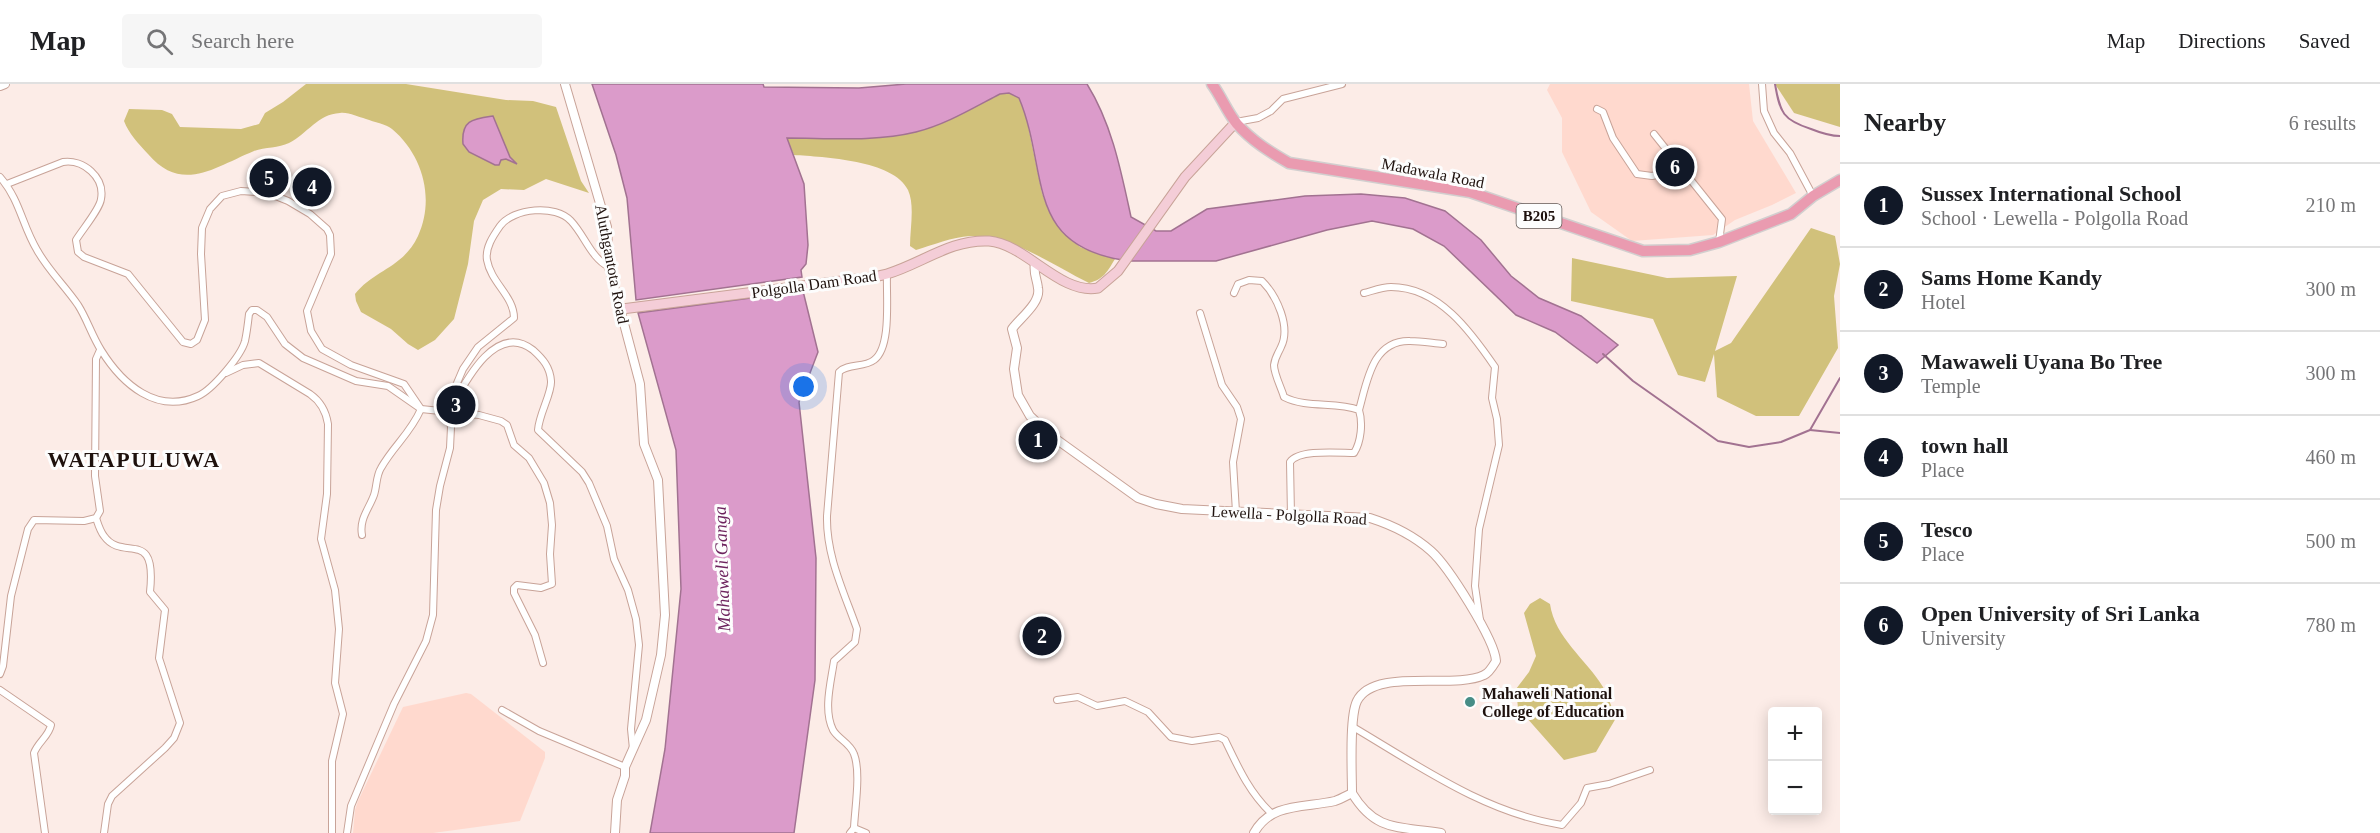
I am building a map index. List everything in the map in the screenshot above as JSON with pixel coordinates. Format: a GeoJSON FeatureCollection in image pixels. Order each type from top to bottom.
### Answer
{"type":"FeatureCollection","features":[{"type":"Feature","properties":{"kind":"main road","name":"Madawala Road"},"geometry":{"type":"LineString","coordinates":[[1212,84],[1236,123],[1263,148],[1289,163],[1470,192],[1643,251],[1690,250],[1719,243],[1791,214],[1812,196],[1840,180]]}},
{"type":"Feature","properties":{"kind":"main road","name":"Polgolla Dam Road"},"geometry":{"type":"LineString","coordinates":[[622,309],[887,274],[939,251],[988,241],[1006,246],[1073,284],[1086,288],[1098,288],[1113,276],[1185,177],[1236,123]]}},
{"type":"Feature","properties":{"kind":"street"},"geometry":{"type":"LineString","coordinates":[[0,86],[4,84]]}},
{"type":"Feature","properties":{"kind":"street","name":"Aluthgantota Road"},"geometry":{"type":"LineString","coordinates":[[565,84],[607,227],[609,267],[622,309],[625,330],[640,384],[644,444],[658,480],[665,615],[662,646],[646,720],[625,767],[625,776],[617,800],[615,833]]}},
{"type":"Feature","properties":{"kind":"street"},"geometry":{"type":"LineString","coordinates":[[1236,123],[1258,118],[1271,111],[1283,99],[1342,84]]}},
{"type":"Feature","properties":{"kind":"street"},"geometry":{"type":"LineString","coordinates":[[1762,84],[1764,111],[1774,133],[1790,153],[1812,196]]}},
{"type":"Feature","properties":{"kind":"street"},"geometry":{"type":"LineString","coordinates":[[1598,109],[1604,112],[1613,138],[1637,174],[1652,176],[1683,169]]}},
{"type":"Feature","properties":{"kind":"street"},"geometry":{"type":"LineString","coordinates":[[1653,134],[1722,219],[1719,243]]}},
{"type":"Feature","properties":{"kind":"street"},"geometry":{"type":"LineString","coordinates":[[7,184],[63,162],[72,161],[87,166],[97,178],[101,200],[76,240],[78,252],[84,257],[128,274],[183,342],[191,344],[197,340],[205,320],[201,254],[202,228],[210,209],[222,196],[241,191],[268,193],[288,201],[310,214],[327,229],[330,235],[331,254],[307,311],[310,330],[322,349],[351,365],[404,384],[421,410]]}},
{"type":"Feature","properties":{"kind":"street"},"geometry":{"type":"LineString","coordinates":[[0,177],[17,201],[36,249],[79,307],[100,350],[116,371],[134,388],[152,399],[170,403],[186,401],[202,395],[224,375],[245,344],[249,314],[252,310],[257,310],[267,317],[285,344],[303,358],[356,381],[388,386],[421,410],[479,415],[507,425],[514,445],[529,458],[544,483],[550,503],[552,584],[541,588],[517,585],[514,588],[514,593],[535,635],[543,663]]}},
{"type":"Feature","properties":{"kind":"street"},"geometry":{"type":"LineString","coordinates":[[347,833],[351,806],[394,704],[426,641],[433,615],[436,510],[450,448],[451,427],[448,414],[451,397],[463,369],[478,346],[514,318],[514,307],[495,281],[487,259],[491,238],[505,220],[528,210],[547,211],[570,219],[597,258],[609,267]]}},
{"type":"Feature","properties":{"kind":"street","name":"Lewella - Polgolla Road"},"geometry":{"type":"LineString","coordinates":[[1035,263],[1034,273],[1038,294],[1031,307],[1012,329],[1017,348],[1014,369],[1018,395],[1030,416],[1049,434],[1138,498],[1156,504],[1182,509],[1370,518],[1390,524],[1433,552],[1480,620],[1496,653],[1496,661],[1485,675],[1460,680],[1378,685],[1367,690],[1357,701],[1353,727],[1352,793]]}},
{"type":"Feature","properties":{"kind":"street"},"geometry":{"type":"LineString","coordinates":[[866,833],[852,830],[857,775],[855,755],[834,732],[828,718],[834,661],[855,642],[856,629],[830,552],[827,516],[839,372],[843,368],[868,364],[876,359],[885,342],[887,274]]}},
{"type":"Feature","properties":{"kind":"street"},"geometry":{"type":"LineString","coordinates":[[1234,292],[1238,284],[1249,280],[1262,281],[1270,288],[1284,324],[1282,346],[1276,353],[1274,367],[1284,397],[1296,403],[1347,406],[1359,410]]}},
{"type":"Feature","properties":{"kind":"street"},"geometry":{"type":"LineString","coordinates":[[1364,293],[1390,287],[1411,290],[1430,297],[1449,309],[1480,345],[1495,367],[1492,398],[1497,419],[1499,445],[1479,529],[1475,586],[1480,620]]}},
{"type":"Feature","properties":{"kind":"street"},"geometry":{"type":"LineString","coordinates":[[1200,313],[1222,385],[1237,407],[1241,419],[1233,462],[1236,512]]}},
{"type":"Feature","properties":{"kind":"street"},"geometry":{"type":"LineString","coordinates":[[1291,515],[1290,462],[1293,457],[1302,454],[1354,453],[1358,446],[1362,418],[1359,410],[1371,368],[1383,349],[1390,344],[1408,340],[1443,344]]}},
{"type":"Feature","properties":{"kind":"street"},"geometry":{"type":"LineString","coordinates":[[448,414],[481,358],[504,344],[513,342],[528,346],[546,361],[552,382],[539,419],[538,430],[582,472],[589,483],[607,526],[615,560],[628,590],[636,619],[639,645],[631,729],[633,752]]}},
{"type":"Feature","properties":{"kind":"street"},"geometry":{"type":"LineString","coordinates":[[0,674],[3,666],[11,596],[28,529],[34,520],[84,521],[96,518],[100,511],[95,476],[96,359],[100,350]]}},
{"type":"Feature","properties":{"kind":"street"},"geometry":{"type":"LineString","coordinates":[[224,375],[243,365],[259,363],[310,393],[317,399],[326,414],[328,424],[327,494],[321,539],[335,590],[339,629],[335,683],[343,714],[332,761],[332,833]]}},
{"type":"Feature","properties":{"kind":"street"},"geometry":{"type":"LineString","coordinates":[[362,535],[361,527],[365,512],[374,495],[379,471],[413,428],[421,410]]}},
{"type":"Feature","properties":{"kind":"street"},"geometry":{"type":"LineString","coordinates":[[96,518],[104,537],[115,544],[140,550],[148,557],[152,570],[150,592],[165,609],[159,658],[180,723],[174,738],[165,748],[111,796],[104,833]]}},
{"type":"Feature","properties":{"kind":"street"},"geometry":{"type":"LineString","coordinates":[[0,690],[51,725],[50,731],[38,743],[34,753],[45,833]]}},
{"type":"Feature","properties":{"kind":"street"},"geometry":{"type":"LineString","coordinates":[[1057,700],[1078,697],[1097,706],[1125,701],[1148,712],[1171,737],[1192,741],[1219,737],[1225,740],[1243,778],[1258,800],[1271,813]]}},
{"type":"Feature","properties":{"kind":"street"},"geometry":{"type":"LineString","coordinates":[[502,710],[538,731],[625,767]]}},
{"type":"Feature","properties":{"kind":"street"},"geometry":{"type":"LineString","coordinates":[[1353,727],[1464,793],[1534,820],[1562,825],[1581,803],[1587,788],[1609,784],[1650,770]]}},
{"type":"Feature","properties":{"kind":"street"},"geometry":{"type":"LineString","coordinates":[[1254,833],[1271,813],[1289,807],[1337,800],[1352,793],[1359,805],[1385,826],[1441,833]]}},
{"type":"Feature","properties":{"kind":"shaded area"},"geometry":{"type":"Polygon","coordinates":[[[306,84],[406,84],[506,100],[533,101],[556,107],[581,181],[589,193],[546,179],[524,190],[501,189],[483,200],[474,221],[468,264],[454,319],[435,340],[418,350],[391,329],[361,312],[355,294],[412,247],[423,222],[425,193],[423,178],[412,151],[392,129],[350,114],[332,114],[289,143],[254,151],[212,170],[186,175],[173,173],[161,166],[134,138],[124,121],[129,109],[162,110],[172,114],[180,127],[241,129],[259,124],[265,113],[306,84]]]}},
{"type":"Feature","properties":{"kind":"shaded area"},"geometry":{"type":"Polygon","coordinates":[[[1550,84],[1749,84],[1753,121],[1796,193],[1735,220],[1713,235],[1632,241],[1591,212],[1562,152],[1562,118],[1547,90],[1550,84]]]}},
{"type":"Feature","properties":{"kind":"shaded area"},"geometry":{"type":"Polygon","coordinates":[[[1775,84],[1840,84],[1840,127],[1794,113],[1775,84]]]}},
{"type":"Feature","properties":{"kind":"shaded area"},"geometry":{"type":"Polygon","coordinates":[[[1009,93],[1019,98],[1025,111],[1042,193],[1048,209],[1080,247],[1115,259],[1105,274],[1094,281],[1089,283],[1031,252],[1001,240],[985,237],[956,238],[916,250],[910,246],[912,210],[910,196],[900,180],[888,172],[857,162],[794,155],[786,138],[885,137],[969,110],[1000,94],[1009,93]]]}},
{"type":"Feature","properties":{"kind":"shaded area"},"geometry":{"type":"Polygon","coordinates":[[[1811,228],[1835,236],[1840,264],[1834,296],[1838,348],[1799,416],[1756,416],[1717,397],[1714,354],[1705,382],[1678,375],[1653,319],[1571,301],[1572,258],[1667,278],[1737,276],[1715,351],[1731,343],[1811,228]]]}},
{"type":"Feature","properties":{"kind":"shaded area"},"geometry":{"type":"Polygon","coordinates":[[[1540,598],[1550,604],[1564,638],[1603,687],[1616,718],[1596,752],[1564,760],[1518,708],[1516,689],[1529,672],[1536,656],[1524,613],[1530,604],[1540,598]]]}},
{"type":"Feature","properties":{"kind":"shaded area"},"geometry":{"type":"Polygon","coordinates":[[[466,693],[471,694],[545,752],[545,758],[520,821],[433,833],[353,833],[358,801],[403,707],[466,693]]]}},
{"type":"Feature","properties":{"kind":"water"},"geometry":{"type":"Polygon","coordinates":[[[592,84],[763,84],[764,87],[859,88],[906,84],[1087,84],[1096,99],[1109,132],[1131,217],[1156,231],[1171,231],[1207,209],[1305,196],[1361,194],[1405,198],[1445,211],[1481,240],[1511,276],[1539,298],[1581,316],[1618,345],[1597,363],[1555,332],[1516,315],[1444,246],[1413,229],[1372,221],[1327,230],[1216,261],[1129,261],[1095,253],[1071,240],[1055,223],[1045,202],[1028,126],[1019,98],[1009,93],[1000,94],[948,121],[916,132],[868,138],[787,138],[804,184],[808,245],[806,264],[801,270],[802,277],[636,300],[627,198],[616,155],[592,84]]]}},
{"type":"Feature","properties":{"kind":"water"},"geometry":{"type":"Polygon","coordinates":[[[493,116],[510,157],[517,164],[506,159],[501,160],[499,165],[495,165],[469,152],[463,144],[466,125],[480,118],[493,116]]]}},
{"type":"Feature","properties":{"kind":"water","name":"Mahaweli Ganga"},"geometry":{"type":"Polygon","coordinates":[[[803,291],[818,352],[799,402],[816,558],[815,680],[794,833],[650,833],[665,749],[681,589],[676,450],[638,313],[803,291]]]}},
{"type":"Feature","properties":{"kind":"waterway"},"geometry":{"type":"LineString","coordinates":[[1775,84],[1784,114],[1802,126],[1829,135],[1840,136]]}},
{"type":"Feature","properties":{"kind":"waterway"},"geometry":{"type":"LineString","coordinates":[[1603,354],[1633,381],[1718,441],[1749,447],[1781,442],[1810,430],[1840,378]]}},
{"type":"Feature","properties":{"kind":"waterway"},"geometry":{"type":"LineString","coordinates":[[1810,430],[1840,433]]}},
{"type":"Feature","properties":{"kind":"place","name":"Open University of Sri Lanka"},"geometry":{"type":"Point","coordinates":[1675,167]}},
{"type":"Feature","properties":{"kind":"place","name":"Tesco"},"geometry":{"type":"Point","coordinates":[269,178]}},
{"type":"Feature","properties":{"kind":"place","name":"town hall"},"geometry":{"type":"Point","coordinates":[312,187]}},
{"type":"Feature","properties":{"kind":"place","name":"Mawaweli Uyana Bo Tree"},"geometry":{"type":"Point","coordinates":[456,405]}},
{"type":"Feature","properties":{"kind":"place","name":"Sussex International School"},"geometry":{"type":"Point","coordinates":[1038,440]}},
{"type":"Feature","properties":{"kind":"place","name":"Sams Home Kandy"},"geometry":{"type":"Point","coordinates":[1042,636]}},
{"type":"Feature","properties":{"kind":"place","name":"Mahaweli National College of Education"},"geometry":{"type":"Point","coordinates":[1470,702]}},
{"type":"Feature","properties":{"kind":"district","name":"WATAPULUWA"},"geometry":{"type":"Point","coordinates":[134,459]}}]}
